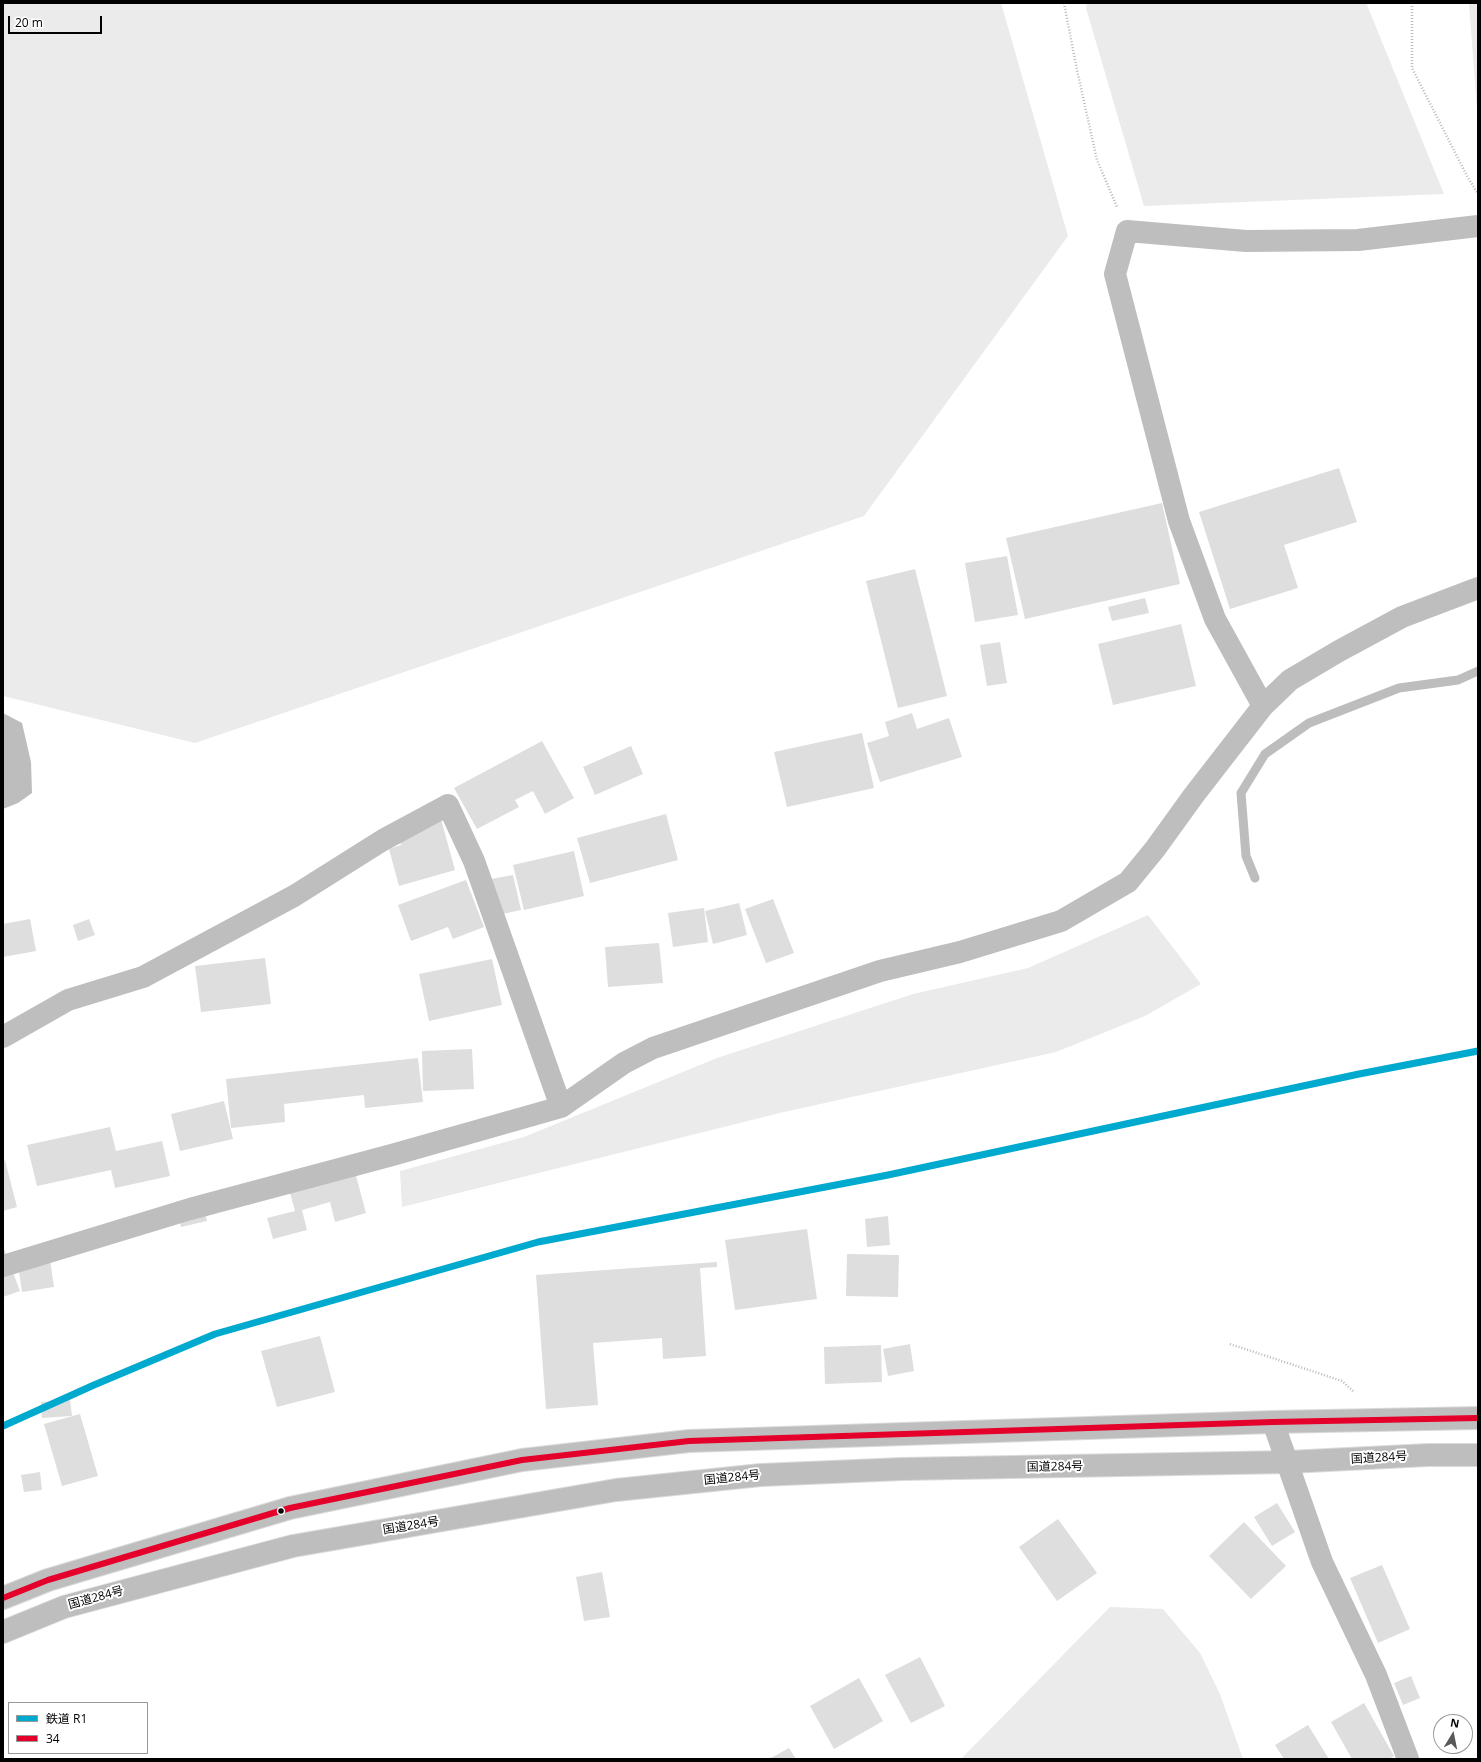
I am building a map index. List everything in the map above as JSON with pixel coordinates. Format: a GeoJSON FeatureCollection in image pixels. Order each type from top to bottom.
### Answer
{"type":"FeatureCollection","features":[{"type":"Feature","properties":{"kind":"main road"},"geometry":{"type":"LineString","coordinates":[[1263,706],[1215,619],[1179,521],[1116,274],[1127,231],[1246,241],[1358,240],[1478,226]]}},
{"type":"Feature","properties":{"kind":"main road"},"geometry":{"type":"LineString","coordinates":[[3,1266],[190,1209],[399,1153],[561,1107],[624,1063],[653,1048],[880,971],[960,952],[1061,921],[1128,882],[1155,849],[1194,795],[1263,706],[1290,680],[1338,651],[1402,616],[1478,588]]}},
{"type":"Feature","properties":{"kind":"main road"},"geometry":{"type":"LineString","coordinates":[[3,1037],[68,1000],[142,977],[294,896],[383,840],[448,805],[474,861],[561,1107]]}},
{"type":"Feature","properties":{"kind":"main road"},"geometry":{"type":"LineString","coordinates":[[3,1598],[48,1580],[290,1508],[522,1460],[689,1441],[1273,1422],[1478,1418]]}},
{"type":"Feature","properties":{"kind":"main road"},"geometry":{"type":"LineString","coordinates":[[1273,1422],[1322,1562],[1376,1675],[1408,1759]]}},
{"type":"Feature","properties":{"kind":"main road","name":"国道284号"},"geometry":{"type":"LineString","coordinates":[[3,1632],[64,1607],[293,1546],[616,1490],[769,1474],[902,1469],[1288,1462],[1428,1455],[1478,1455]]}},
{"type":"Feature","properties":{"kind":"path"},"geometry":{"type":"LineString","coordinates":[[1064,3],[1077,70],[1098,160],[1127,231]]}},
{"type":"Feature","properties":{"kind":"path"},"geometry":{"type":"LineString","coordinates":[[1412,3],[1412,68],[1467,176],[1478,194]]}},
{"type":"Feature","properties":{"kind":"path"},"geometry":{"type":"LineString","coordinates":[[1230,1344],[1342,1381],[1385,1421]]}},
{"type":"Feature","properties":{"kind":"shaded area"},"geometry":{"type":"Polygon","coordinates":[[[3,3],[1001,3],[1068,236],[864,516],[195,743],[3,696],[3,3]]]}},
{"type":"Feature","properties":{"kind":"shaded area"},"geometry":{"type":"Polygon","coordinates":[[[1087,3],[1368,3],[1367,5],[1444,194],[1144,206],[1086,8],[1087,3]]]}},
{"type":"Feature","properties":{"kind":"shaded area"},"geometry":{"type":"Polygon","coordinates":[[[1478,3],[1478,123],[1469,4],[1478,3]]]}},
{"type":"Feature","properties":{"kind":"shaded area"},"geometry":{"type":"Polygon","coordinates":[[[3,713],[22,723],[31,762],[32,793],[18,803],[3,809],[3,713]]]}},
{"type":"Feature","properties":{"kind":"shaded area"},"geometry":{"type":"Polygon","coordinates":[[[1148,915],[1201,984],[1145,1016],[1056,1052],[784,1112],[402,1207],[400,1171],[524,1137],[717,1058],[913,994],[1028,968],[1148,915]]]}},
{"type":"Feature","properties":{"kind":"shaded area"},"geometry":{"type":"Polygon","coordinates":[[[1110,1607],[1163,1609],[1200,1653],[1220,1694],[1243,1759],[961,1759],[1110,1607]]]}},
{"type":"Feature","properties":{"kind":"building"},"geometry":{"type":"Polygon","coordinates":[[[1339,468],[1357,522],[1284,545],[1298,588],[1230,609],[1199,512],[1339,468]]]}},
{"type":"Feature","properties":{"kind":"building"},"geometry":{"type":"Polygon","coordinates":[[[1162,503],[1180,584],[1025,619],[1006,538],[1162,503]]]}},
{"type":"Feature","properties":{"kind":"building"},"geometry":{"type":"Polygon","coordinates":[[[1007,556],[1018,615],[975,622],[965,563],[1007,556]]]}},
{"type":"Feature","properties":{"kind":"building"},"geometry":{"type":"Polygon","coordinates":[[[915,569],[947,696],[898,708],[866,581],[915,569]]]}},
{"type":"Feature","properties":{"kind":"building"},"geometry":{"type":"Polygon","coordinates":[[[1145,598],[1149,613],[1112,621],[1108,607],[1145,598]]]}},
{"type":"Feature","properties":{"kind":"building"},"geometry":{"type":"Polygon","coordinates":[[[1181,624],[1196,686],[1113,705],[1098,644],[1181,624]]]}},
{"type":"Feature","properties":{"kind":"building"},"geometry":{"type":"Polygon","coordinates":[[[1000,642],[1007,683],[987,686],[980,645],[1000,642]]]}},
{"type":"Feature","properties":{"kind":"building"},"geometry":{"type":"Polygon","coordinates":[[[912,713],[917,729],[949,718],[962,757],[880,782],[867,743],[889,736],[885,722],[912,713]]]}},
{"type":"Feature","properties":{"kind":"building"},"geometry":{"type":"Polygon","coordinates":[[[862,733],[874,788],[787,807],[774,752],[862,733]]]}},
{"type":"Feature","properties":{"kind":"building"},"geometry":{"type":"Polygon","coordinates":[[[542,741],[574,798],[545,814],[533,791],[515,800],[519,807],[477,829],[454,788],[542,741]]]}},
{"type":"Feature","properties":{"kind":"building"},"geometry":{"type":"Polygon","coordinates":[[[631,746],[643,774],[595,795],[583,767],[631,746]]]}},
{"type":"Feature","properties":{"kind":"building"},"geometry":{"type":"Polygon","coordinates":[[[666,814],[678,860],[590,883],[577,838],[666,814]]]}},
{"type":"Feature","properties":{"kind":"building"},"geometry":{"type":"Polygon","coordinates":[[[441,819],[455,870],[399,886],[389,849],[401,845],[397,831],[441,819]]]}},
{"type":"Feature","properties":{"kind":"building"},"geometry":{"type":"Polygon","coordinates":[[[574,851],[584,896],[524,910],[513,865],[574,851]]]}},
{"type":"Feature","properties":{"kind":"building"},"geometry":{"type":"Polygon","coordinates":[[[513,875],[521,910],[498,915],[491,879],[513,875]]]}},
{"type":"Feature","properties":{"kind":"building"},"geometry":{"type":"Polygon","coordinates":[[[466,880],[484,927],[453,939],[448,927],[411,941],[398,905],[466,880]]]}},
{"type":"Feature","properties":{"kind":"building"},"geometry":{"type":"Polygon","coordinates":[[[773,899],[794,953],[766,963],[745,909],[773,899]]]}},
{"type":"Feature","properties":{"kind":"building"},"geometry":{"type":"Polygon","coordinates":[[[739,903],[747,935],[713,944],[705,911],[739,903]]]}},
{"type":"Feature","properties":{"kind":"building"},"geometry":{"type":"Polygon","coordinates":[[[704,908],[708,942],[673,947],[668,913],[704,908]]]}},
{"type":"Feature","properties":{"kind":"building"},"geometry":{"type":"Polygon","coordinates":[[[30,919],[36,951],[3,957],[3,924],[30,919]]]}},
{"type":"Feature","properties":{"kind":"building"},"geometry":{"type":"Polygon","coordinates":[[[89,919],[95,935],[78,941],[73,925],[89,919]]]}},
{"type":"Feature","properties":{"kind":"building"},"geometry":{"type":"Polygon","coordinates":[[[659,943],[663,983],[608,987],[605,947],[659,943]]]}},
{"type":"Feature","properties":{"kind":"building"},"geometry":{"type":"Polygon","coordinates":[[[265,958],[271,1004],[201,1012],[195,966],[265,958]]]}},
{"type":"Feature","properties":{"kind":"building"},"geometry":{"type":"Polygon","coordinates":[[[492,959],[502,1005],[429,1021],[419,974],[492,959]]]}},
{"type":"Feature","properties":{"kind":"building"},"geometry":{"type":"Polygon","coordinates":[[[472,1049],[474,1089],[423,1091],[422,1051],[472,1049]]]}},
{"type":"Feature","properties":{"kind":"building"},"geometry":{"type":"Polygon","coordinates":[[[418,1058],[423,1102],[365,1108],[364,1095],[284,1104],[285,1122],[231,1128],[226,1079],[418,1058]]]}},
{"type":"Feature","properties":{"kind":"building"},"geometry":{"type":"Polygon","coordinates":[[[224,1101],[233,1139],[180,1151],[171,1114],[224,1101]]]}},
{"type":"Feature","properties":{"kind":"building"},"geometry":{"type":"Polygon","coordinates":[[[110,1127],[116,1151],[162,1141],[170,1176],[115,1188],[111,1170],[37,1186],[27,1145],[110,1127]]]}},
{"type":"Feature","properties":{"kind":"building"},"geometry":{"type":"Polygon","coordinates":[[[351,1157],[366,1213],[335,1222],[330,1202],[302,1210],[307,1230],[273,1239],[267,1218],[295,1211],[285,1175],[351,1157]]]}},
{"type":"Feature","properties":{"kind":"building"},"geometry":{"type":"Polygon","coordinates":[[[5,1160],[17,1207],[3,1211],[3,1161],[5,1160]]]}},
{"type":"Feature","properties":{"kind":"building"},"geometry":{"type":"Polygon","coordinates":[[[201,1196],[207,1221],[181,1227],[175,1202],[201,1196]]]}},
{"type":"Feature","properties":{"kind":"building"},"geometry":{"type":"Polygon","coordinates":[[[888,1216],[890,1245],[867,1247],[865,1219],[888,1216]]]}},
{"type":"Feature","properties":{"kind":"building"},"geometry":{"type":"Polygon","coordinates":[[[807,1229],[817,1299],[735,1310],[725,1240],[807,1229]]]}},
{"type":"Feature","properties":{"kind":"building"},"geometry":{"type":"Polygon","coordinates":[[[3,1246],[20,1291],[3,1297],[3,1246]]]}},
{"type":"Feature","properties":{"kind":"building"},"geometry":{"type":"Polygon","coordinates":[[[48,1246],[54,1287],[22,1292],[16,1251],[48,1246]]]}},
{"type":"Feature","properties":{"kind":"building"},"geometry":{"type":"Polygon","coordinates":[[[847,1254],[899,1255],[898,1297],[846,1296],[847,1254]]]}},
{"type":"Feature","properties":{"kind":"building"},"geometry":{"type":"Polygon","coordinates":[[[717,1262],[717,1267],[700,1268],[706,1356],[663,1359],[662,1338],[593,1343],[598,1405],[546,1409],[536,1275],[717,1262]]]}},
{"type":"Feature","properties":{"kind":"building"},"geometry":{"type":"Polygon","coordinates":[[[320,1336],[335,1392],[277,1407],[261,1351],[320,1336]]]}},
{"type":"Feature","properties":{"kind":"building"},"geometry":{"type":"Polygon","coordinates":[[[910,1344],[914,1371],[888,1376],[883,1349],[910,1344]]]}},
{"type":"Feature","properties":{"kind":"building"},"geometry":{"type":"Polygon","coordinates":[[[881,1345],[882,1382],[825,1384],[824,1347],[881,1345]]]}},
{"type":"Feature","properties":{"kind":"building"},"geometry":{"type":"Polygon","coordinates":[[[70,1400],[72,1416],[42,1418],[41,1402],[70,1400]]]}},
{"type":"Feature","properties":{"kind":"building"},"geometry":{"type":"Polygon","coordinates":[[[80,1414],[98,1476],[62,1486],[44,1424],[80,1414]]]}},
{"type":"Feature","properties":{"kind":"building"},"geometry":{"type":"Polygon","coordinates":[[[40,1472],[42,1490],[24,1492],[21,1475],[40,1472]]]}},
{"type":"Feature","properties":{"kind":"building"},"geometry":{"type":"Polygon","coordinates":[[[1277,1503],[1295,1532],[1272,1546],[1254,1517],[1277,1503]]]}},
{"type":"Feature","properties":{"kind":"building"},"geometry":{"type":"Polygon","coordinates":[[[1058,1519],[1097,1573],[1057,1601],[1019,1547],[1058,1519]]]}},
{"type":"Feature","properties":{"kind":"building"},"geometry":{"type":"Polygon","coordinates":[[[1244,1522],[1286,1566],[1251,1599],[1209,1556],[1244,1522]]]}},
{"type":"Feature","properties":{"kind":"building"},"geometry":{"type":"Polygon","coordinates":[[[1382,1565],[1410,1629],[1378,1643],[1350,1578],[1382,1565]]]}},
{"type":"Feature","properties":{"kind":"building"},"geometry":{"type":"Polygon","coordinates":[[[602,1572],[610,1617],[584,1621],[576,1577],[602,1572]]]}},
{"type":"Feature","properties":{"kind":"building"},"geometry":{"type":"Polygon","coordinates":[[[920,1657],[945,1706],[911,1723],[885,1675],[920,1657]]]}},
{"type":"Feature","properties":{"kind":"building"},"geometry":{"type":"Polygon","coordinates":[[[1411,1676],[1420,1698],[1403,1705],[1394,1683],[1411,1676]]]}},
{"type":"Feature","properties":{"kind":"building"},"geometry":{"type":"Polygon","coordinates":[[[859,1678],[883,1721],[834,1749],[810,1706],[859,1678]]]}},
{"type":"Feature","properties":{"kind":"building"},"geometry":{"type":"Polygon","coordinates":[[[1364,1703],[1394,1756],[1389,1759],[1352,1759],[1331,1722],[1364,1703]]]}},
{"type":"Feature","properties":{"kind":"building"},"geometry":{"type":"Polygon","coordinates":[[[1308,1725],[1329,1759],[1284,1759],[1275,1745],[1308,1725]]]}},
{"type":"Feature","properties":{"kind":"building"},"geometry":{"type":"Polygon","coordinates":[[[789,1748],[796,1759],[769,1759],[789,1748]]]}},
{"type":"Feature","properties":{"kind":"waterway"},"geometry":{"type":"LineString","coordinates":[[1255,878],[1246,856],[1241,793],[1265,754],[1309,723],[1399,688],[1458,680],[1478,671]]}},
{"type":"Feature","properties":{"kind":"rail line","name":"R1"},"geometry":{"type":"LineString","coordinates":[[3,1426],[94,1385],[215,1334],[538,1242],[888,1175],[1359,1074],[1478,1051]]}},
{"type":"Feature","properties":{"kind":"transit line","name":"34"},"geometry":{"type":"LineString","coordinates":[[3,1598],[48,1580],[290,1508],[522,1460],[689,1441],[1273,1422],[1478,1418]]}}]}
